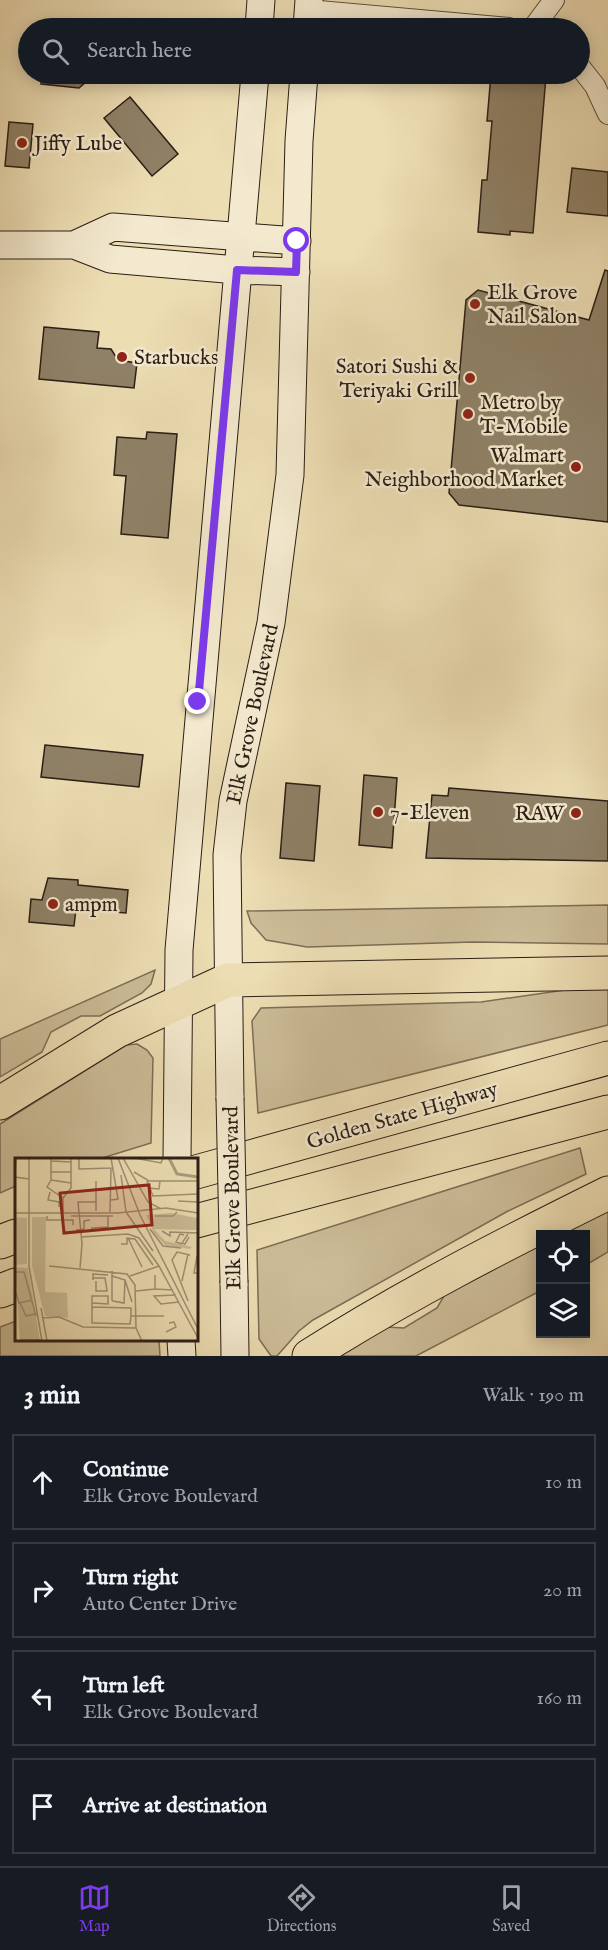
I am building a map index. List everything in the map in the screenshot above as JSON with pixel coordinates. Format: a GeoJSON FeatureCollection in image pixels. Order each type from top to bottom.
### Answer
{"type":"FeatureCollection","features":[{"type":"Feature","properties":{"kind":"highway"},"geometry":{"type":"LineString","coordinates":[[0,1103],[117,1031],[228,980],[608,973]]}},
{"type":"Feature","properties":{"kind":"highway","name":"Golden State Highway"},"geometry":{"type":"LineString","coordinates":[[198,1171],[608,1058]]}},
{"type":"Feature","properties":{"kind":"highway"},"geometry":{"type":"LineString","coordinates":[[198,1220],[608,1112]]}},
{"type":"Feature","properties":{"kind":"highway"},"geometry":{"type":"LineString","coordinates":[[309,1356],[392,1307],[608,1192]]}},
{"type":"Feature","properties":{"kind":"highway"},"geometry":{"type":"LineString","coordinates":[[0,1242],[15,1236]]}},
{"type":"Feature","properties":{"kind":"main road"},"geometry":{"type":"LineString","coordinates":[[260,18],[261,0]]}},
{"type":"Feature","properties":{"kind":"main road","name":"Elk Grove Boulevard"},"geometry":{"type":"LineString","coordinates":[[177,1158],[177,1002],[198,702],[254,84]]}},
{"type":"Feature","properties":{"kind":"main road","name":"Elk Grove Boulevard"},"geometry":{"type":"LineString","coordinates":[[235,1356],[227,855],[233,801],[267,643],[281,559],[290,465],[299,141],[303,84]]}},
{"type":"Feature","properties":{"kind":"main road"},"geometry":{"type":"LineString","coordinates":[[74,245],[113,227],[297,241]]}},
{"type":"Feature","properties":{"kind":"main road"},"geometry":{"type":"LineString","coordinates":[[0,244],[74,245],[110,259],[237,270],[296,272]]}},
{"type":"Feature","properties":{"kind":"main road"},"geometry":{"type":"LineString","coordinates":[[181,1341],[182,1356]]}},
{"type":"Feature","properties":{"kind":"street"},"geometry":{"type":"LineString","coordinates":[[540,18],[554,0]]}},
{"type":"Feature","properties":{"kind":"street"},"geometry":{"type":"LineString","coordinates":[[308,13],[375,18]]}},
{"type":"Feature","properties":{"kind":"street"},"geometry":{"type":"LineString","coordinates":[[590,80],[608,114]]}},
{"type":"Feature","properties":{"kind":"shaded area"},"geometry":{"type":"Polygon","coordinates":[[[608,905],[608,944],[473,942],[307,947],[266,940],[251,923],[247,911],[608,905]]]}},
{"type":"Feature","properties":{"kind":"shaded area"},"geometry":{"type":"Polygon","coordinates":[[[155,970],[151,984],[142,993],[100,1016],[81,1016],[51,1032],[42,1052],[0,1077],[0,1039],[155,970]]]}},
{"type":"Feature","properties":{"kind":"shaded area"},"geometry":{"type":"Polygon","coordinates":[[[608,987],[608,1025],[258,1113],[252,1021],[261,1008],[481,1002],[572,989],[608,987]]]}},
{"type":"Feature","properties":{"kind":"shaded area"},"geometry":{"type":"Polygon","coordinates":[[[137,1044],[147,1050],[153,1058],[151,1143],[102,1158],[15,1158],[15,1186],[0,1193],[0,1124],[126,1045],[137,1044]]]}},
{"type":"Feature","properties":{"kind":"shaded area"},"geometry":{"type":"Polygon","coordinates":[[[580,1148],[586,1174],[508,1211],[313,1320],[299,1331],[277,1356],[271,1356],[259,1339],[257,1250],[580,1148]]]}},
{"type":"Feature","properties":{"kind":"shaded area"},"geometry":{"type":"Polygon","coordinates":[[[608,1206],[608,1252],[590,1263],[590,1230],[561,1230],[608,1206]]]}},
{"type":"Feature","properties":{"kind":"shaded area"},"geometry":{"type":"Polygon","coordinates":[[[536,1243],[536,1293],[416,1356],[332,1356],[386,1327],[404,1328],[437,1308],[448,1289],[536,1243]]]}},
{"type":"Feature","properties":{"kind":"shaded area"},"geometry":{"type":"Polygon","coordinates":[[[15,1321],[15,1341],[159,1341],[160,1356],[0,1356],[0,1327],[15,1321]]]}},
{"type":"Feature","properties":{"kind":"building"},"geometry":{"type":"Polygon","coordinates":[[[41,84],[84,84],[79,88],[41,84]]]}},
{"type":"Feature","properties":{"kind":"building"},"geometry":{"type":"Polygon","coordinates":[[[490,84],[545,84],[533,233],[510,231],[510,235],[478,232],[482,180],[487,180],[492,121],[487,121],[490,84]]]}},
{"type":"Feature","properties":{"kind":"building"},"geometry":{"type":"Polygon","coordinates":[[[130,97],[178,154],[152,176],[104,118],[130,97]]]}},
{"type":"Feature","properties":{"kind":"building"},"geometry":{"type":"Polygon","coordinates":[[[9,122],[33,124],[29,168],[5,166],[9,122]]]}},
{"type":"Feature","properties":{"kind":"building"},"geometry":{"type":"Polygon","coordinates":[[[572,168],[608,172],[608,216],[567,212],[572,168]]]}},
{"type":"Feature","properties":{"kind":"building"},"geometry":{"type":"Polygon","coordinates":[[[605,270],[608,271],[608,522],[459,505],[449,493],[466,300],[478,290],[589,320],[605,270]]]}},
{"type":"Feature","properties":{"kind":"building"},"geometry":{"type":"Polygon","coordinates":[[[44,327],[99,332],[97,348],[111,349],[116,357],[137,363],[134,388],[39,379],[44,327]]]}},
{"type":"Feature","properties":{"kind":"building"},"geometry":{"type":"Polygon","coordinates":[[[147,432],[177,434],[168,538],[121,534],[126,476],[114,475],[117,437],[146,439],[147,432]]]}},
{"type":"Feature","properties":{"kind":"building"},"geometry":{"type":"Polygon","coordinates":[[[45,745],[143,755],[139,787],[41,777],[45,745]]]}},
{"type":"Feature","properties":{"kind":"building","name":"7-Eleven"},"geometry":{"type":"Polygon","coordinates":[[[364,775],[397,778],[392,848],[359,845],[364,775]]]}},
{"type":"Feature","properties":{"kind":"building"},"geometry":{"type":"Polygon","coordinates":[[[286,783],[320,786],[314,861],[280,858],[286,783]]]}},
{"type":"Feature","properties":{"kind":"building"},"geometry":{"type":"Polygon","coordinates":[[[449,788],[608,801],[608,861],[426,858],[432,795],[448,796],[449,788]]]}},
{"type":"Feature","properties":{"kind":"building"},"geometry":{"type":"Polygon","coordinates":[[[48,878],[78,880],[78,885],[128,890],[126,913],[76,909],[74,926],[29,922],[31,899],[42,900],[48,878]]]}},
{"type":"Feature","properties":{"kind":"place","name":"Jiffy Lube"},"geometry":{"type":"Point","coordinates":[22,143]}},
{"type":"Feature","properties":{"kind":"place","name":"Elk Grove Nail Salon"},"geometry":{"type":"Point","coordinates":[475,304]}},
{"type":"Feature","properties":{"kind":"place","name":"Starbucks"},"geometry":{"type":"Point","coordinates":[122,357]}},
{"type":"Feature","properties":{"kind":"place","name":"Satori Sushi & Teriyaki Grill"},"geometry":{"type":"Point","coordinates":[470,378]}},
{"type":"Feature","properties":{"kind":"place","name":"Metro by T-Mobile"},"geometry":{"type":"Point","coordinates":[468,414]}},
{"type":"Feature","properties":{"kind":"place","name":"Walmart Neighborhood Market"},"geometry":{"type":"Point","coordinates":[576,467]}},
{"type":"Feature","properties":{"kind":"place","name":"7-Eleven"},"geometry":{"type":"Point","coordinates":[378,812]}},
{"type":"Feature","properties":{"kind":"place","name":"RAW"},"geometry":{"type":"Point","coordinates":[576,813]}},
{"type":"Feature","properties":{"kind":"place","name":"ampm"},"geometry":{"type":"Point","coordinates":[53,904]}},
{"type":"Feature","properties":{"kind":"route"},"geometry":{"type":"LineString","coordinates":[[198,702],[237,270],[296,272],[297,241]]}}]}
